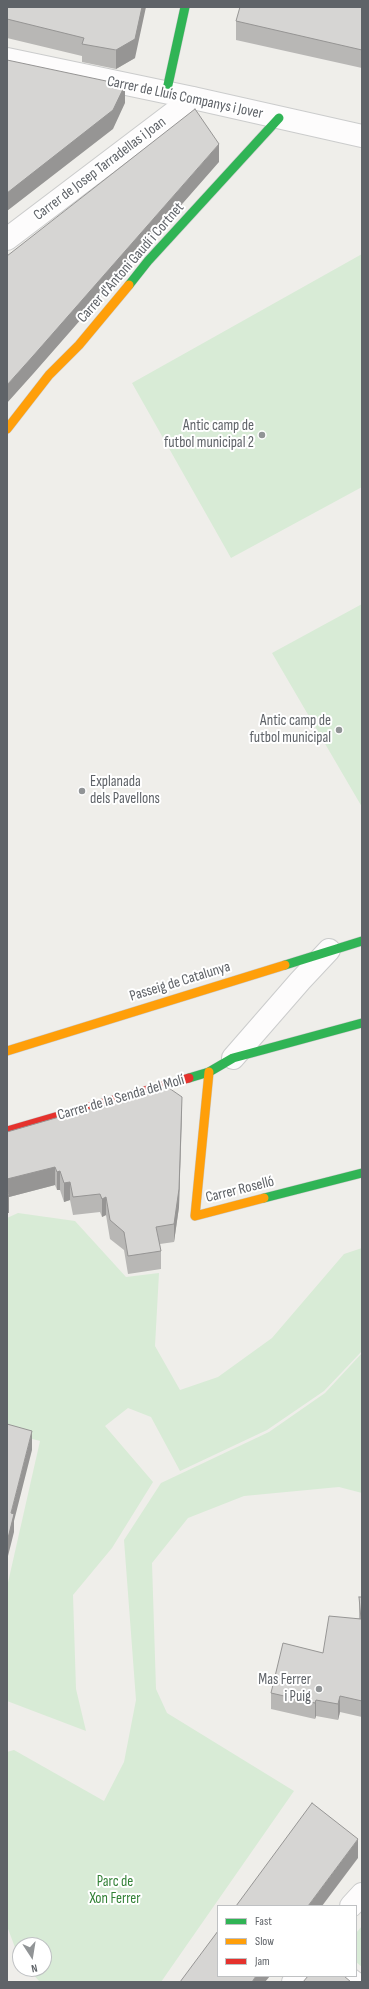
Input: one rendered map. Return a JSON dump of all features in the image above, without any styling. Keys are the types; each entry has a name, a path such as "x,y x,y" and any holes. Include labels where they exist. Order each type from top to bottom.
{"street":[{"path":"166,94 184,7"},
{"name":"Carrer de Lluís Companys i Jover","path":"7,59 166,94 193,98 362,136"},
{"name":"Carrer de Josep Tarradellas i Joan","path":"7,239 193,98"},
{"name":"Carrer d'Antoni Gaudí i Cortnet","path":"7,429 49,375 79,346 148,261 279,118"},
{"name":"Passeig de Catalunya","path":"7,1051 362,941"},
{"name":"Carrer de la Senda del Molí","path":"234,1058 300,981 329,950"},
{"name":"Carrer de la Senda del Molí","path":"7,1131 209,1072 234,1058 362,1023"},
{"name":"Carrer Roselló","path":"209,1072 195,1216 362,1173"},
{"path":"352,1905 362,1894"}],"green space":[{"name":"Antic camp de futbol municipal 2","path":"362,254 362,487 231,558 132,383"},
{"name":"Antic camp de futbol municipal","path":"362,604 362,807 272,653"},
{"path":"18,1213 75,1221 126,1277 159,1273 155,1346 180,1390 218,1377 272,1338 344,1254 362,1248 362,1351 324,1391 267,1430 180,1471 151,1417 128,1408 105,1426 153,1482 112,1548 73,1595 76,1689 86,1731 7,1701 7,1587 40,1441 7,1432 7,1218"},
{"name":"Parc de Xon Ferrer","path":"362,1353 362,1493 339,1487 244,1496 188,1518 152,1563 156,1689 167,1713 294,1791 161,1982 40,1982 35,1977 52,1977 52,1937 12,1937 12,1939 7,1926 7,1752 14,1750 104,1801 124,1762 136,1700 124,1540 161,1483 269,1432 325,1393"},
{"path":"362,1926 362,1967 357,1963 357,1932"}],"building":[{"path":"7,7 142,7 135,39 116,50 82,44 84,38 7,19"},
{"path":"240,7 362,7 362,50 236,21"},
{"path":"7,60 125,85 113,110 7,193"},
{"path":"195,109 219,144 7,385 7,256"},
{"path":"166,1086 182,1097 179,1189 174,1224 156,1227 161,1251 128,1256 124,1232 110,1220 106,1197 102,1199 100,1194 73,1197 70,1182 64,1183 60,1171 57,1172 55,1167 7,1179 7,1132 95,1108"},
{"path":"7,1424 32,1431 11,1513 14,1514 7,1542"},
{"name":"Mas Ferrer i Puig","path":"359,1597 362,1597 362,1701 340,1696 338,1704 316,1700 315,1703 271,1693 283,1643 323,1653 329,1616 361,1619"},
{"path":"312,1803 358,1839 309,1905 237,1905"},
{"path":"217,1932 217,1977 255,1977 252,1982 180,1982"},
{"path":"307,1977 345,1977 351,1982 303,1982"}],"traffic: fast":[{"path":"166,94 185,7"},
{"path":"129,285 148,261 279,118"},
{"path":"285,965 362,941"},
{"path":"189,1078 209,1072 233,1058 362,1023"},
{"path":"264,1198 362,1173"}],"traffic: slow":[{"path":"7,429 49,375 79,345 129,285"},
{"path":"7,1051 285,965"},
{"path":"209,1072 195,1216 264,1198"}],"traffic: jam":[{"path":"7,1131 189,1078"}],"place":[{"name":"Antic camp de futbol municipal 2","path":"262,435"},
{"name":"Antic camp de futbol municipal","path":"339,730"},
{"name":"Explanada dels Pavellons","path":"82,791"},
{"name":"Mas Ferrer i Puig","path":"319,1689"}]}
